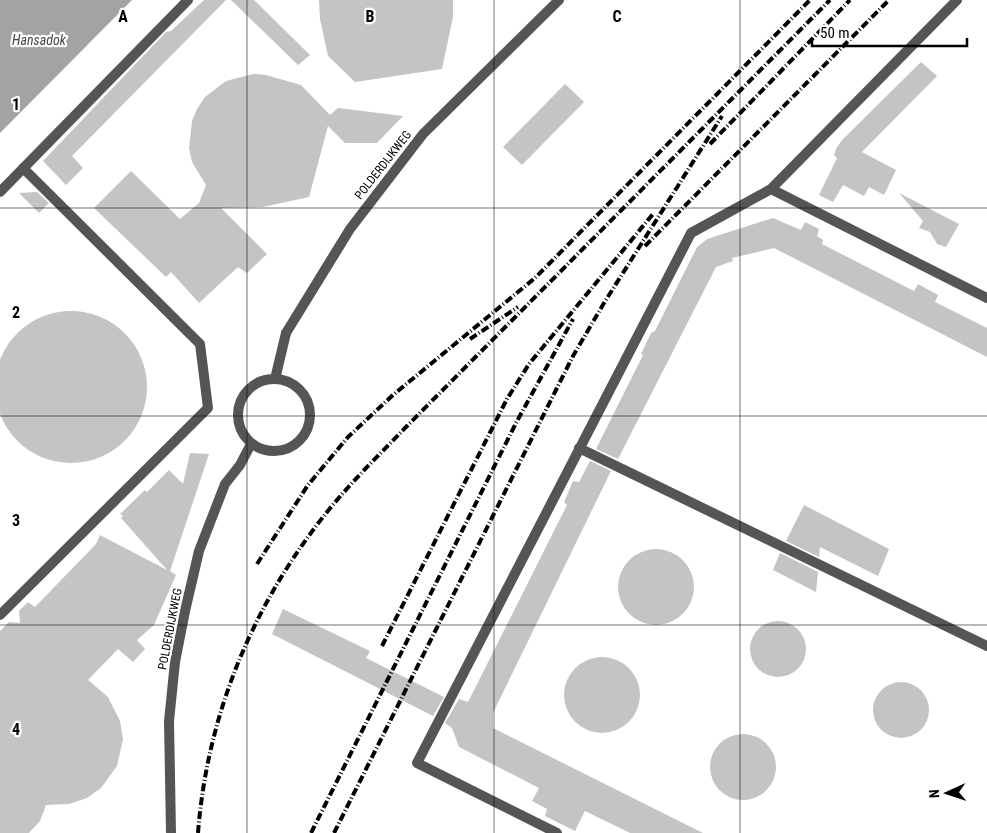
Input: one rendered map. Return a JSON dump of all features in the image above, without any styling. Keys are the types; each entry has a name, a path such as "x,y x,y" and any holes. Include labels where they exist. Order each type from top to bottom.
{"street":[{"path":"0,192 188,0"},
{"name":"POLDERDIJKWEG","path":"275,379 286,333 350,229 423,134 559,0"},
{"path":"557,833 418,763 691,234 771,190 957,0"},
{"path":"0,616 208,408 200,344 23,168"},
{"path":"771,190 987,298"},
{"path":"275,379 294,384 307,399 310,408 308,428 304,437 289,449 269,452 251,444 239,425 238,410 240,403 254,385 275,379"},
{"name":"POLDERDIJKWEG","path":"172,833 169,721 175,662 185,612 199,551 225,484 240,464 251,444"},
{"path":"579,448 987,646"}],"water":[{"name":"Hansadok","path":"0,0 132,0 0,133"}],"building":[{"path":"204,0 226,0 72,156 83,168 66,185 43,161 166,32 171,31"},
{"path":"231,0 254,0 310,55 298,65"},
{"path":"319,0 453,0 453,17 442,69 355,82 328,56 320,19"},
{"path":"921,62 937,76 862,152 896,170 884,195 869,187 864,196 843,185 833,202 819,195 837,158 834,155 842,140"},
{"path":"253,74 266,75 301,85 330,115 338,108 403,116 377,143 345,143 328,126 309,197 263,207 221,208 267,254 247,273 238,267 199,303 171,272 166,277 94,208 131,171 180,219 199,203 206,185 192,162 189,148 192,121 197,109 205,97 226,81"},
{"path":"565,84 584,102 522,165 503,147"},
{"path":"37,192 49,203 39,213 19,193"},
{"path":"899,193 959,224 946,247 937,244 930,232 919,228 923,221"},
{"path":"773,218 801,230 805,222 819,229 817,236 823,240 822,244 914,291 918,284 938,295 935,302 987,328 987,357 774,248 732,258 733,261 716,267 618,459 596,449 643,355 641,354 651,333 655,331 697,247 707,239"},
{"path":"71,311 86,312 100,316 125,333 142,358 146,372 146,402 142,416 125,441 100,458 86,462 71,463 56,462 42,458 17,441 0,416 -4,402 -5,387 -4,372 0,358 17,333 42,316 56,312"},
{"path":"190,453 209,454 170,571 176,575 154,625 137,640 145,649 133,662 118,649 88,680 108,697 120,721 123,739 117,766 101,788 87,798 69,804 46,805 40,821 29,833 0,833 0,631 9,622 20,623 19,611 28,602 35,607 96,544 100,535 167,570 121,518 123,516 120,514 145,490 147,492 169,470 183,484"},
{"path":"590,461 611,471 493,713 493,728 703,833 630,833 585,811 575,831 545,816 547,809 532,801 539,788 459,747 452,728 445,723 459,699 468,702 567,505 564,502 573,481 579,482"},
{"path":"804,505 889,549 878,576 820,547 819,557 786,541"},
{"path":"656,549 670,552 683,560 691,573 694,587 691,601 683,614 670,622 656,625 642,622 629,614 621,601 618,587 621,573 629,560 642,552"},
{"path":"780,553 818,572 816,592 773,570"},
{"path":"283,609 370,651 366,658 444,697 433,716 272,634"},
{"path":"772,621 784,621 798,629 806,643 804,660 798,669 784,677 772,677 762,672 755,665 750,655 750,643 755,633 762,626"},
{"path":"602,657 617,660 629,668 637,680 640,695 637,710 629,722 617,730 602,733 587,730 575,722 567,710 564,695 567,680 575,668 587,660"},
{"path":"895,682 907,682 921,690 929,704 927,721 921,730 907,738 895,738 885,733 878,726 873,716 873,704 878,694 885,687"},
{"path":"743,734 756,736 771,749 774,754 776,767 774,780 761,795 756,798 743,800 730,798 715,785 712,780 710,767 712,754 725,739 730,736"}],"railway":[{"path":"257,564 308,485 348,437 393,395 535,278 810,0"},
{"path":"198,833 203,789 212,746 223,704 238,663 256,623 277,584 327,512 407,426 830,0"},
{"path":"710,144 850,0"},
{"path":"645,246 889,0"},
{"path":"334,833 573,356 604,303 722,116"},
{"path":"382,646 507,399 529,364 653,214"},
{"path":"470,339 518,307"},
{"path":"311,833 516,423 573,319"}]}
